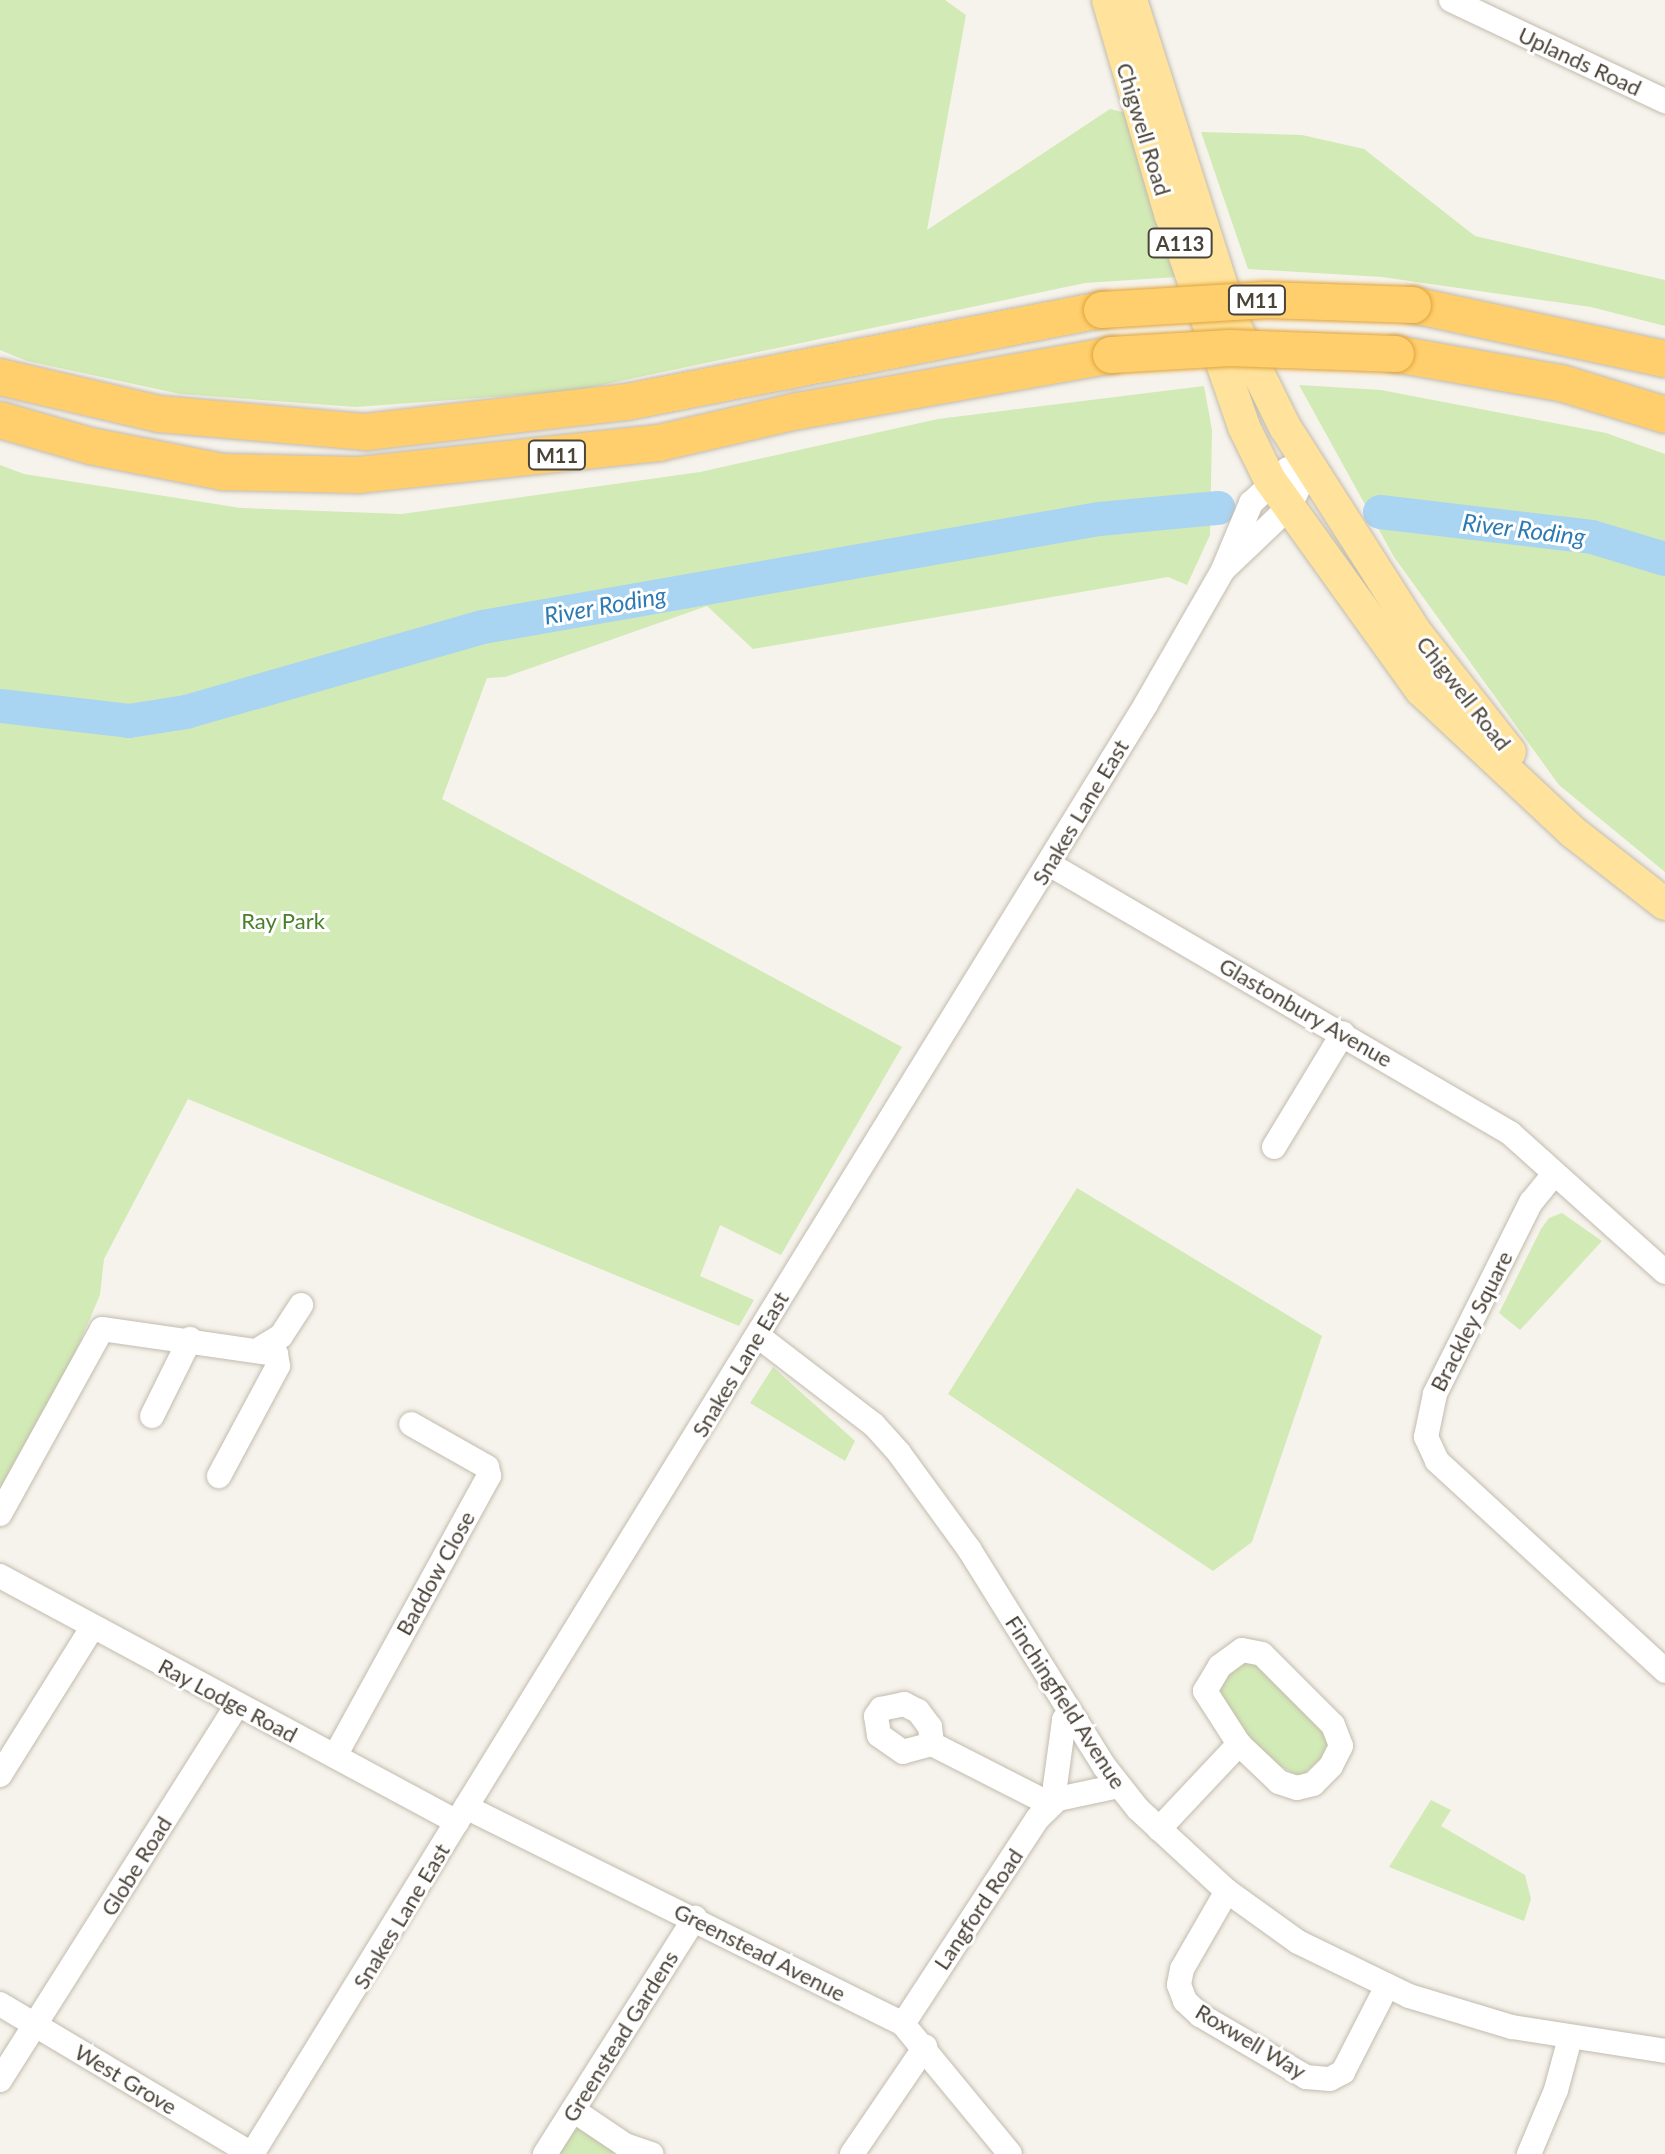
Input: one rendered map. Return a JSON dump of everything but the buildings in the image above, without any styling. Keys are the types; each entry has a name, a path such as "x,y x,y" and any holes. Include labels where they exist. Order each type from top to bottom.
{"highway":[{"name":"M11","path":"0,377 159,414 366,432 627,402 1102,310 1267,300 1413,305 1665,359"},
{"name":"M11","path":"0,420 90,446 223,472 359,475 659,443 798,411 1111,355 1230,348 1396,354 1561,383 1665,415"}],"main road":[{"name":"Chigwell Road","path":"1108,0 1170,213 1244,427 1270,480 1421,690 1574,833 1665,904"},
{"name":"Chigwell Road","path":"1131,0 1233,322 1308,469 1417,634 1574,833"}],"street":[{"name":"Uplands Road","path":"1451,0 1665,101"},
{"path":"1270,480 1288,469 1308,469 1289,507"},
{"name":"Snakes Lane East","path":"252,2154 1049,864 1223,570 1251,503 1270,480"},
{"name":"Snakes Lane East","path":"1223,570 1289,507"},
{"name":"Glastonbury Avenue","path":"1049,864 1510,1133 1554,1174"},
{"path":"1274,1147 1343,1033"},
{"path":"1554,1174 1665,1272"},
{"name":"Brackley Square","path":"1554,1174 1531,1202 1435,1394 1426,1437 1437,1461 1665,1671"},
{"path":"264,1349 281,1336 301,1305"},
{"path":"0,1514 102,1329 264,1349 276,1354 278,1366 219,1476"},
{"name":"Finchingfield Avenue","path":"758,1336 874,1425 931,1492 1070,1716 1119,1786 1159,1829 1227,1891 1298,1942 1387,1986 1512,2027 1665,2051"},
{"path":"152,1416 190,1339"},
{"name":"Baddow Close","path":"335,1756 490,1471 411,1424"},
{"name":"Ray Lodge Road","path":"0,1576 236,1706 335,1756 462,1814"},
{"path":"0,1775 92,1628"},
{"path":"1253,1650 1333,1725 1341,1746 1331,1766 1313,1784 1297,1788 1279,1782 1239,1744 1205,1691 1210,1678 1231,1656 1253,1650"},
{"name":"Globe Road","path":"0,2080 37,2026 236,1706"},
{"path":"1054,1802 1064,1720 1070,1716"},
{"path":"932,1744 1054,1802 1119,1786"},
{"path":"1159,1829 1239,1744"},
{"name":"Langford Road","path":"903,2024 1054,1802"},
{"name":"Greenstead Avenue","path":"462,1814 695,1918 903,2024 1010,2154"},
{"name":"Roxwell Way","path":"1227,1891 1182,1969 1179,1985 1185,2001 1200,2015 1306,2077 1330,2079 1343,2072 1387,1986"},
{"name":"Greenstead Gardens","path":"545,2154 695,1918"},
{"name":"West Grove","path":"0,2004 252,2154"},
{"path":"1529,2154 1556,2090 1570,2038"},
{"path":"852,2154 925,2047"},
{"path":"573,2110 623,2150 651,2154"}],"green space":[{"path":"0,0 945,0 966,15 927,230 1110,109 1127,113 1177,277 1085,283 573,391 356,407 180,394 27,361 0,350"},
{"path":"1201,132 1302,135 1364,149 1475,236 1665,280 1665,326 1591,307 1382,277 1248,269"},
{"path":"1299,385 1381,390 1606,433 1665,454 1665,872 1559,785 1394,557"},
{"name":"Ray Park","path":"1204,386 1212,430 1210,535 1187,585 1168,577 753,649 707,606 505,677 487,678 442,799 902,1047 781,1255 720,1225 700,1276 754,1300 739,1326 188,1099 104,1259 100,1295 0,1528 0,465 24,474 241,508 402,514 700,472 938,419"},
{"path":"1077,1188 1322,1336 1252,1542 1213,1571 948,1394"},
{"path":"1562,1213 1602,1241 1520,1330 1499,1313 1541,1229 1549,1218"},
{"path":"773,1367 855,1441 845,1461 750,1403"},
{"path":"1240,1662 1256,1663 1324,1731 1330,1751 1300,1777 1268,1759 1216,1700 1219,1682"},
{"path":"1431,1800 1451,1810 1441,1826 1525,1875 1531,1899 1524,1921 1389,1867"},
{"path":"572,2123 618,2147 613,2154 552,2154"}],"waterway":[{"name":"River Roding","path":"0,706 129,721 186,712 483,627 1099,519 1218,508"},
{"name":"River Roding","path":"1380,512 1592,537 1665,559"}]}
